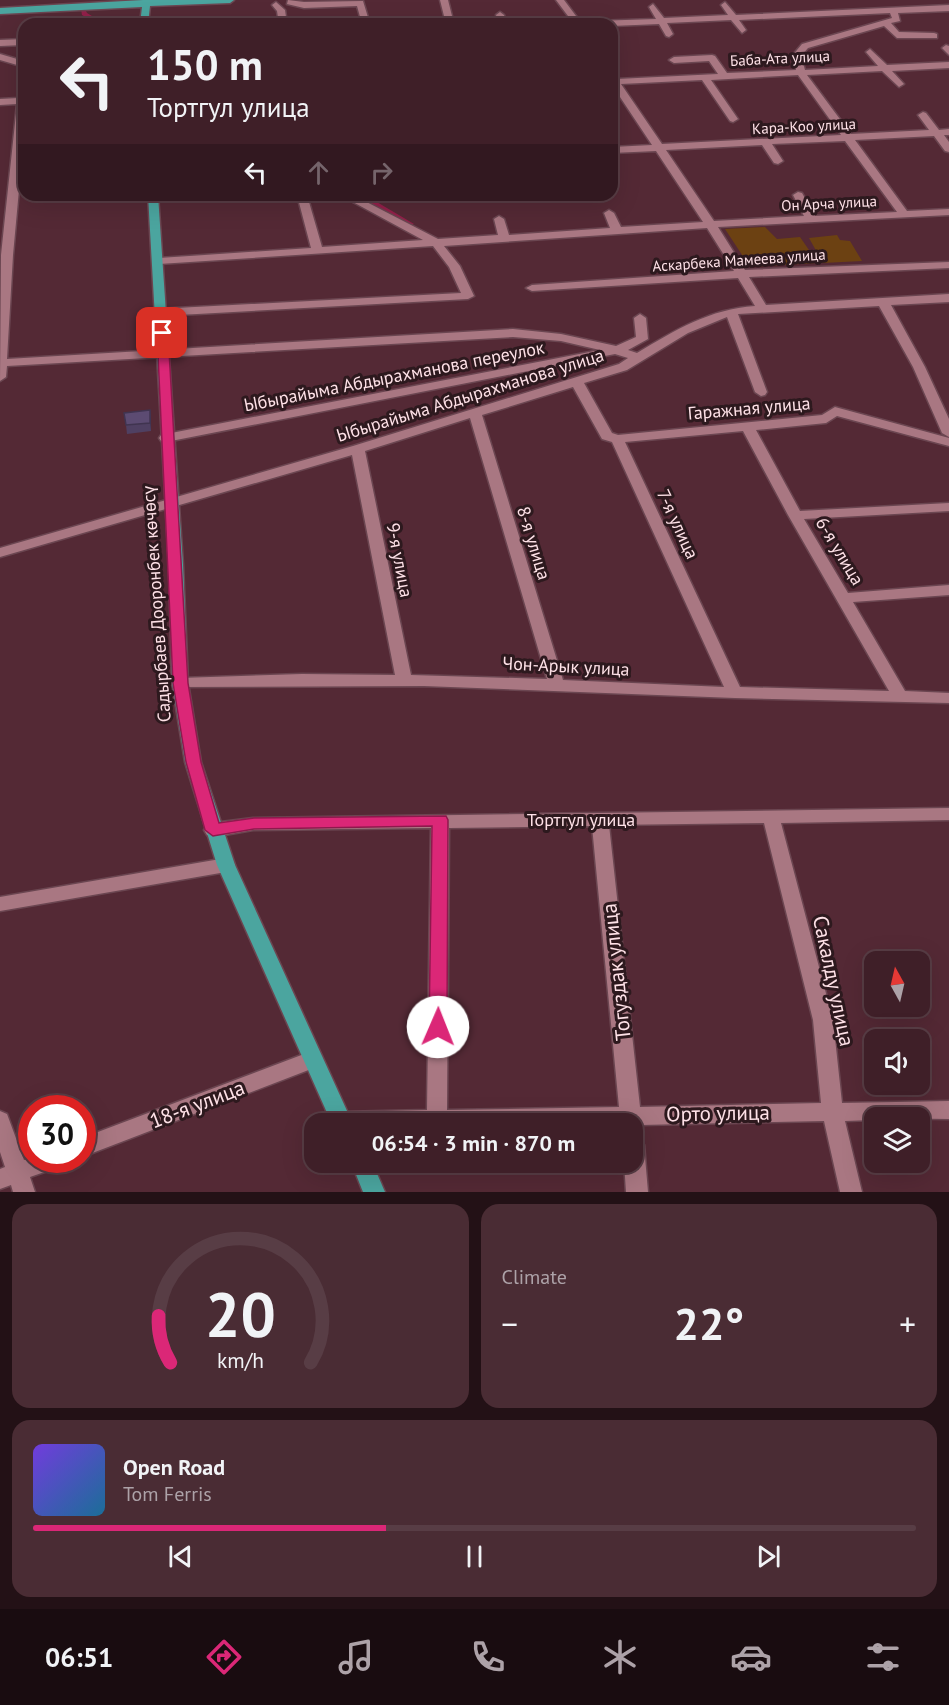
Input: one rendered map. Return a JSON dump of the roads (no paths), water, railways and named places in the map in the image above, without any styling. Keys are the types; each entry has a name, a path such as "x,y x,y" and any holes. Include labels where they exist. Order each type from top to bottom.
{"main road":[{"path":"0,6 230,0"},
{"path":"0,11 147,1"},
{"path":"145,18 147,1"},
{"name":"Садырбаев Дооронбек көчөсү","path":"154,201 159,261 166,438 180,683 193,762 226,865 312,1060 338,1113"},
{"path":"366,1173 374,1192"}],"street":[{"path":"444,0 448,18"},
{"path":"560,0 574,18"},
{"path":"869,0 879,11"},
{"path":"290,2 303,5 360,3 364,18"},
{"path":"276,5 281,10 282,18"},
{"path":"725,5 742,30"},
{"path":"653,8 669,34"},
{"path":"618,23 733,18 803,11 949,8"},
{"path":"893,10 898,17 886,24 800,49 796,56 801,72 905,214"},
{"path":"886,24 897,35 934,36"},
{"path":"0,43 18,42"},
{"path":"870,52 899,84"},
{"path":"0,57 18,62"},
{"path":"674,60 712,58 724,76"},
{"name":"Баба-Ата улица","path":"618,81 949,65"},
{"path":"704,77 733,119"},
{"path":"618,88 711,225 762,308"},
{"path":"0,102 18,101"},
{"path":"923,115 949,149"},
{"name":"Кара-Коо улица","path":"618,150 949,132"},
{"path":"766,143 778,161"},
{"path":"0,173 18,172"},
{"path":"0,376 4,255 18,178"},
{"path":"798,195 811,219"},
{"path":"304,201 318,250"},
{"path":"161,312 468,296 454,266 435,242 356,201"},
{"name":"Он Арча улица","path":"159,261 435,242 949,212"},
{"path":"609,213 617,231"},
{"path":"499,219 504,238"},
{"name":"Аскарбека Мамеева улица","path":"532,288 949,265"},
{"name":"Ыбырайыма Абдырахманова улица","path":"0,553 171,505 623,367 684,330 731,311 949,298"},
{"path":"883,302 919,367 949,433"},
{"path":"731,311 761,392"},
{"name":"Ыбырайыма Абдырахманова переулок","path":"166,438 618,350 642,339 640,318"},
{"path":"1,363 513,333 553,335 618,350 639,358"},
{"name":"7-я улица","path":"576,381 607,436 617,439 735,693"},
{"name":"Гаражная улица","path":"617,439 826,420 835,411 949,441"},
{"name":"8-я улица","path":"475,412 557,685"},
{"name":"6-я улица","path":"747,426 795,515 900,696"},
{"name":"9-я улица","path":"358,449 404,678"},
{"path":"795,515 949,507"},
{"path":"845,598 949,590"},
{"name":"Чон-Арык улица","path":"180,683 278,678 404,678 735,693 949,698"},
{"name":"Тортгул улица","path":"213,830 254,824 949,814"},
{"name":"Сакалду улица","path":"771,817 823,1020 832,1110 851,1192"},
{"path":"437,1113 440,820"},
{"name":"Тогуздак улица","path":"600,820 630,1113"},
{"path":"0,904 226,865"},
{"name":"18-я улица","path":"96,1143 312,1060"},
{"name":"Орто улица","path":"643,1118 832,1110 949,1110"},
{"path":"0,1120 14,1181 28,1173"},
{"path":"635,1173 637,1192"}],"waterway":[{"path":"83,10 84,14 91,18"},
{"path":"370,201 410,224"}]}
